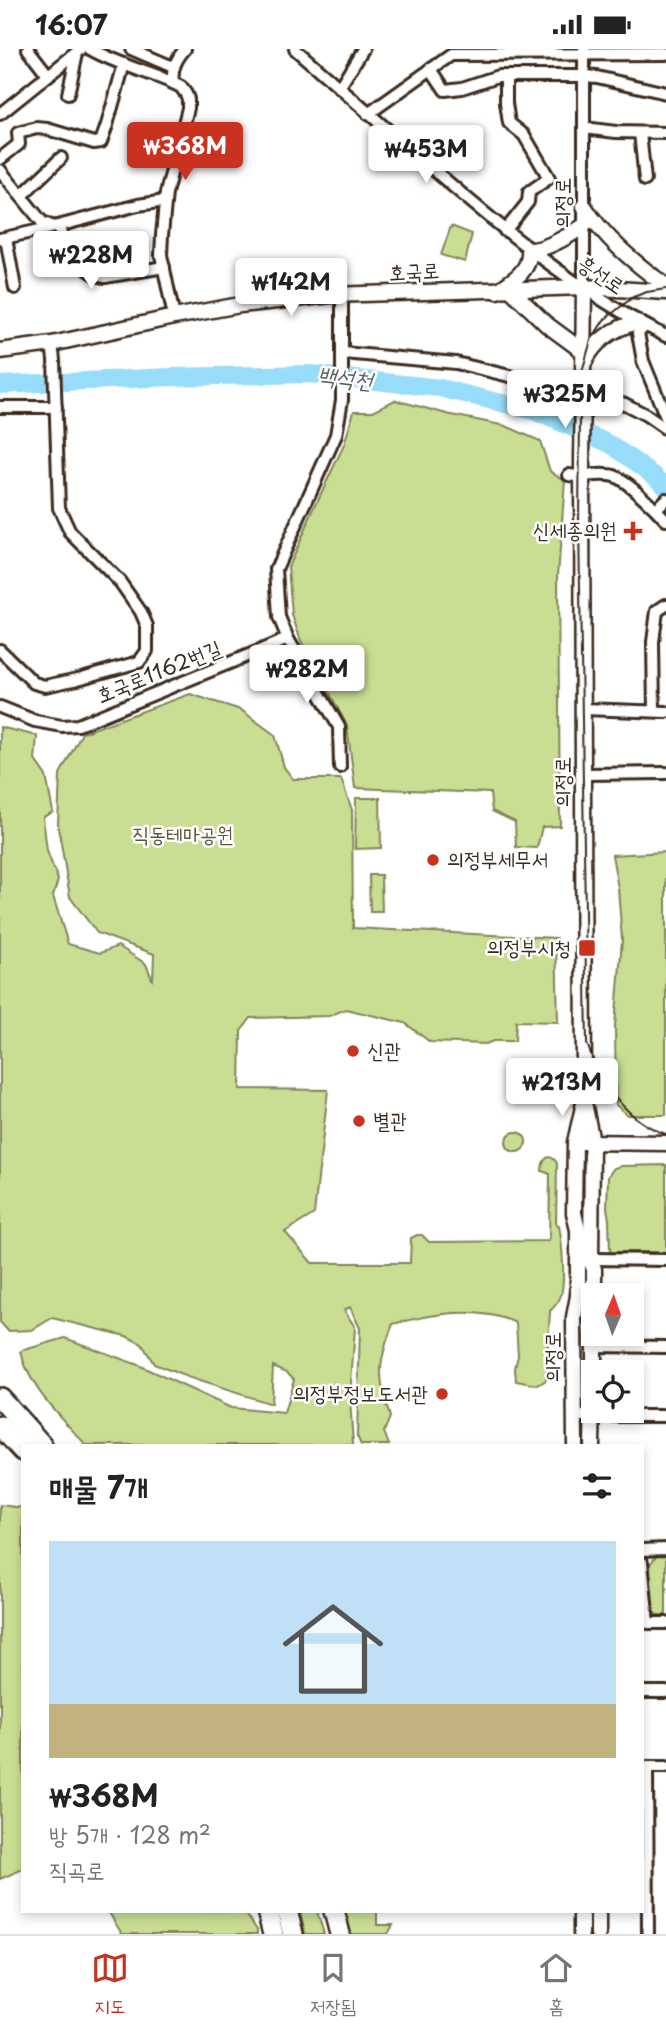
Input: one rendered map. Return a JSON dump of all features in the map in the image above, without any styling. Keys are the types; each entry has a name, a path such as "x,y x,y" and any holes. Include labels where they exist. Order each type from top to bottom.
{"highway":[{"path":"0,1398 41,1444"},
{"path":"0,1426 21,1449"},
{"path":"268,1913 273,1934"},
{"path":"288,1913 293,1934"},
{"path":"335,1913 340,1934"}],"street":[{"path":"28,49 48,75"},
{"path":"90,49 181,87 188,99 165,201 162,255 174,317"},
{"path":"131,49 173,67"},
{"path":"173,83 173,67 185,49"},
{"path":"339,88 363,49"},
{"path":"0,114 79,51"},
{"path":"68,93 79,51"},
{"name":"흥선로","path":"301,51 368,114 529,250 604,303 666,336"},
{"path":"368,114 431,69 449,52 584,51 666,54"},
{"name":"의정로","path":"584,51 583,395 578,471 584,774 584,1102 592,1142 594,1283"},
{"path":"0,159 19,144 18,134 37,128 94,143 101,142 124,64"},
{"path":"431,69 445,90 498,76 584,76 621,81 666,93"},
{"path":"505,231 528,202 528,192 550,179 524,135 509,123 506,76"},
{"path":"584,128 666,133"},
{"path":"640,133 645,180"},
{"path":"21,196 61,158"},
{"path":"0,170 42,222 56,227 66,244 96,276 105,277 164,267"},
{"path":"15,288 3,239 138,205 165,201"},
{"path":"584,206 597,227 648,274 666,286"},
{"path":"584,226 547,247 536,251 529,250 530,258 525,268 505,291 583,358 590,349 621,326 641,324 638,333 643,361 666,417"},
{"name":"호국로","path":"0,351 52,344 240,305 342,295 584,287 666,292"},
{"path":"340,767 339,727 288,639 279,617 276,569 336,435 342,400 342,295"},
{"path":"0,650 34,683 46,686 78,680 139,661 148,650 147,626 141,612 120,582 70,533 59,508 52,344"},
{"path":"343,353 456,363 625,404 666,429"},
{"path":"0,407 56,407"},
{"path":"578,471 615,477 666,520"},
{"path":"656,509 666,499"},
{"path":"654,711 653,642 657,611 666,605"},
{"name":"호국로1162번길","path":"0,707 35,721 62,726 78,725 288,639"},
{"path":"583,709 666,712"},
{"path":"584,774 666,773"},
{"name":"의정로","path":"575,1444 574,1317 578,1296 578,1230 574,1213 575,1142 584,1102"},
{"path":"575,1142 666,1143"},
{"path":"592,1259 666,1260"},
{"path":"644,1345 666,1347"},
{"path":"575,1416 581,1416"},
{"path":"644,1416 666,1416"},
{"path":"592,1444 593,1423"},
{"path":"644,1550 666,1549"},
{"path":"644,1582 648,1623 666,1623"},
{"path":"644,1692 666,1692"},
{"path":"648,1934 645,1907 646,1767 666,1767"},
{"path":"581,1913 581,1934"},
{"path":"598,1913 598,1934"}],"green space":[{"path":"451,226 472,234 465,262 441,255"},
{"path":"395,400 506,426 540,441 550,471 565,480 558,576 560,826 542,827 537,848 516,847 515,822 492,811 490,793 355,788 347,725 301,641 292,615 288,567 344,445 354,411 373,411"},
{"name":"직동테마공원","path":"190,694 241,710 275,735 284,767 293,779 341,779 352,810 353,928 556,938 558,1022 516,1021 515,1041 493,1041 486,1044 430,1042 405,1023 346,1009 329,1016 251,1018 241,1031 240,1089 328,1090 314,1214 285,1232 312,1263 410,1263 411,1238 417,1235 422,1235 429,1242 549,1241 550,1174 542,1171 542,1167 546,1158 554,1159 557,1163 556,1225 559,1226 561,1242 563,1282 560,1298 550,1311 546,1380 538,1385 516,1381 516,1323 501,1317 454,1313 393,1324 384,1349 381,1370 390,1417 384,1432 389,1444 361,1444 357,1436 360,1328 350,1307 344,1310 355,1327 350,1398 353,1444 85,1444 38,1390 21,1351 65,1338 138,1365 231,1408 284,1413 294,1379 287,1372 273,1366 271,1404 154,1364 142,1344 126,1336 52,1318 32,1330 8,1331 0,1322 0,727 37,736 35,760 46,776 53,812 43,817 47,851 58,880 53,896 68,944 100,953 118,946 146,964 153,981 154,954 97,933 70,897 58,825 60,774 82,733"},
{"path":"356,798 380,798 381,848 355,849"},
{"path":"666,852 666,1115 627,1115 616,1105 615,1026 622,940 618,888 612,855"},
{"path":"369,875 381,875 382,912 370,912"},
{"path":"512,1132 520,1132 526,1142 520,1152 512,1152 506,1146 506,1138"},
{"path":"666,1165 666,1252 610,1252 608,1176 614,1168 621,1166"},
{"path":"0,1505 21,1508 21,1870 0,1879"},
{"path":"658,1554 666,1554 666,1615 651,1611 650,1564"},
{"path":"109,1913 245,1913 257,1930 257,1934 122,1934"},
{"path":"300,1913 318,1913 324,1934 305,1934"},
{"path":"342,1913 377,1913 377,1925 393,1925 388,1934 347,1934"}],"waterway":[{"name":"백석천","path":"0,385 310,374 440,388 534,411 610,444 666,487"}],"tram line":[{"path":"666,289 633,297 604,320 591,340 582,372 579,524 587,1044 599,1072 616,1098 639,1120 666,1134"}],"place":[{"name":"신세종의원","path":"633,531"},
{"name":"의정부세무서","path":"433,860"},
{"name":"의정부시청","path":"587,948"},
{"name":"신관","path":"353,1051"},
{"name":"별관","path":"359,1121"},
{"name":"의정부정보도서관","path":"442,1394"}]}
